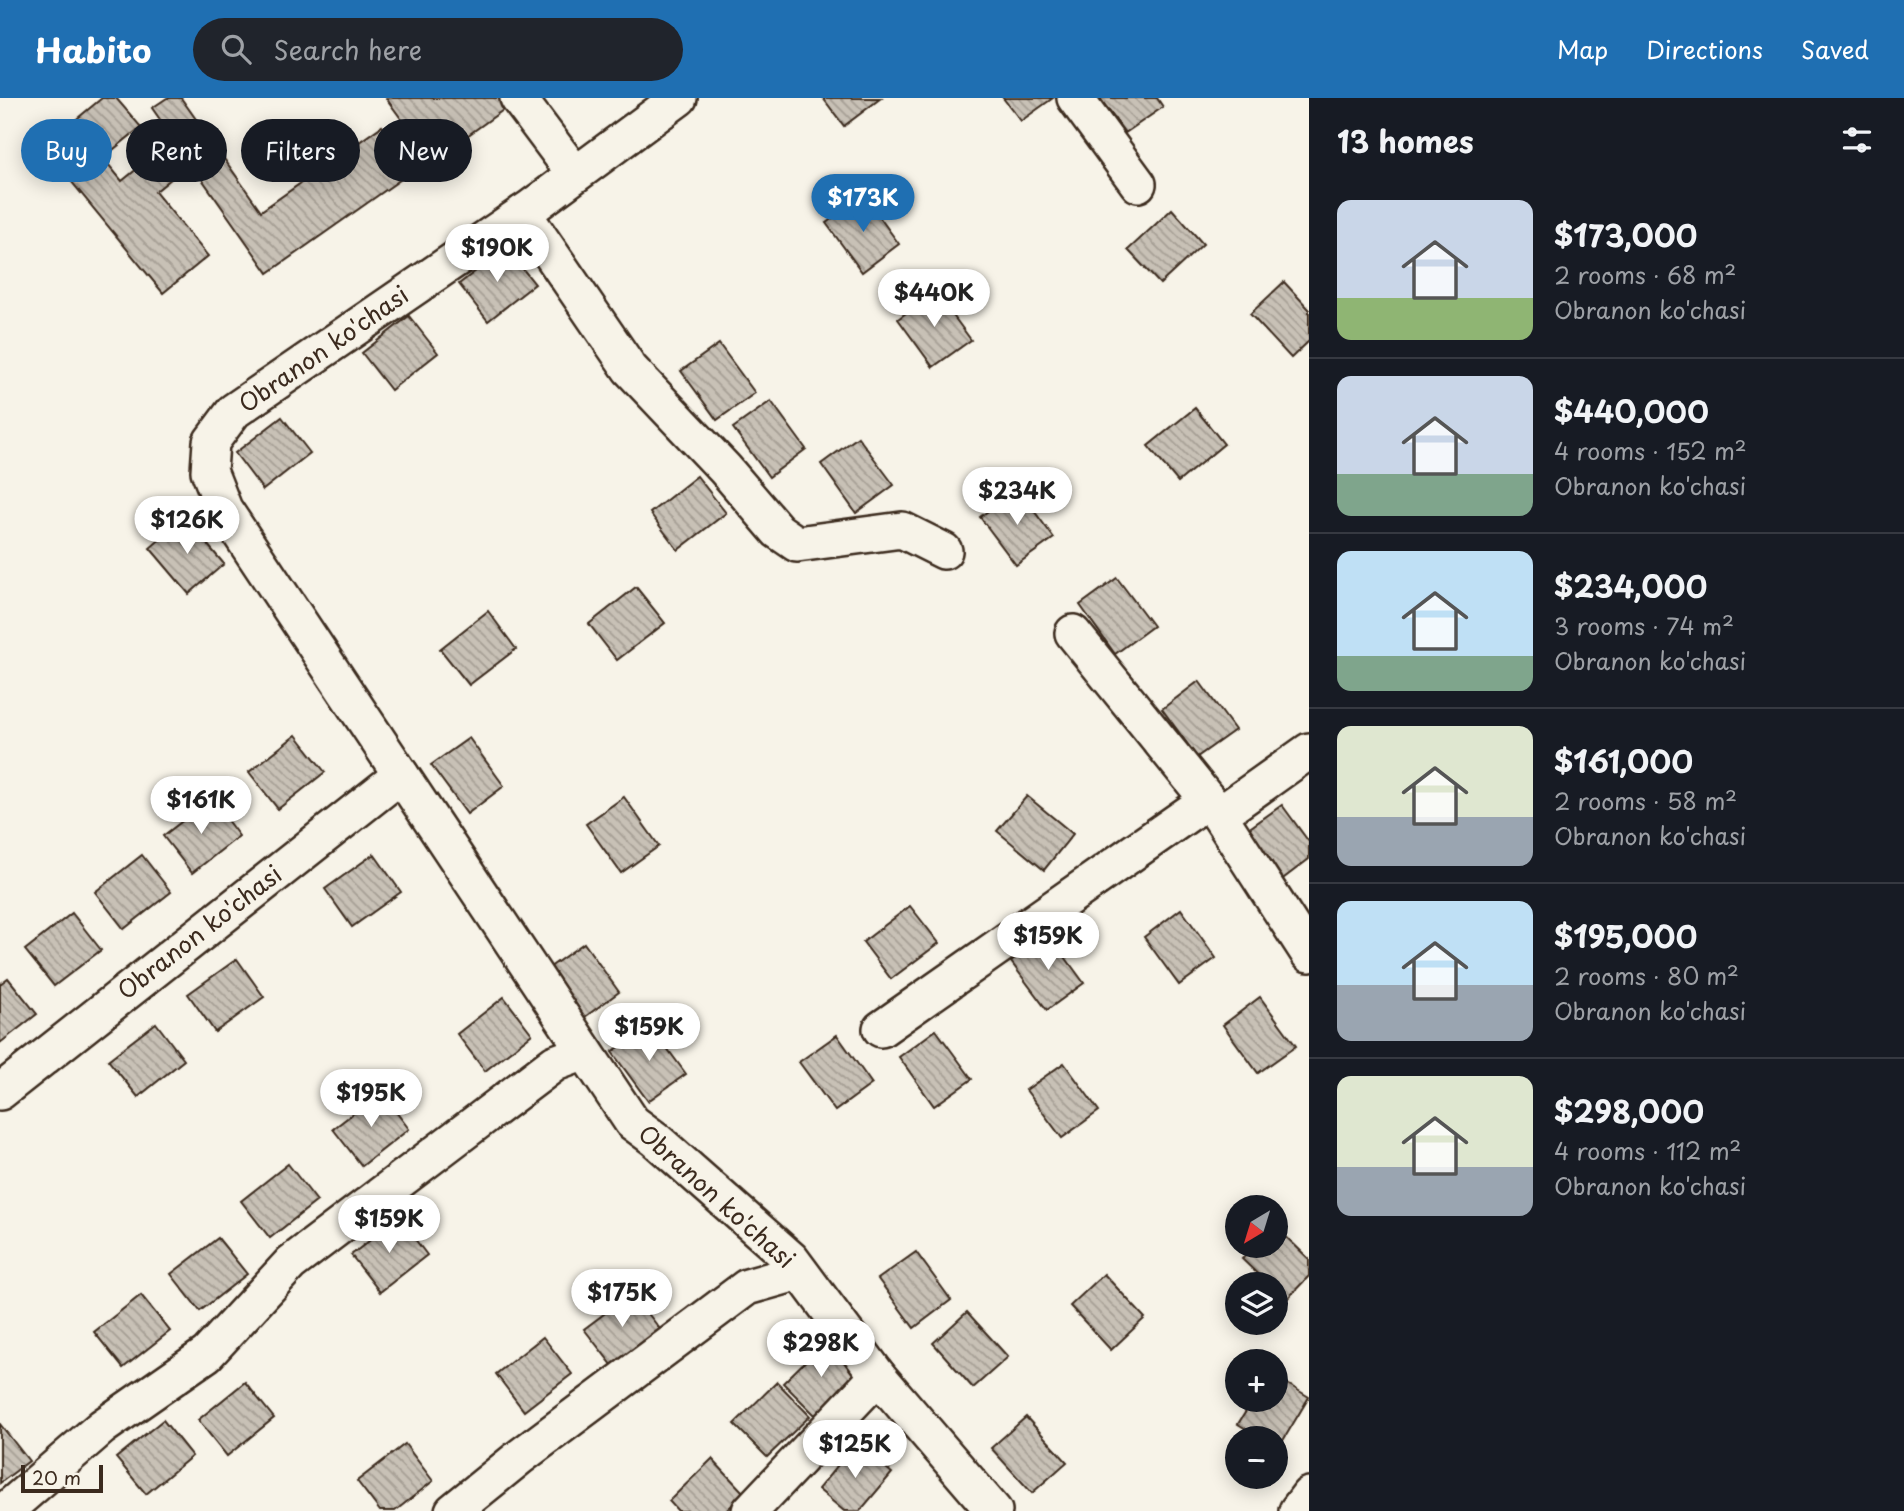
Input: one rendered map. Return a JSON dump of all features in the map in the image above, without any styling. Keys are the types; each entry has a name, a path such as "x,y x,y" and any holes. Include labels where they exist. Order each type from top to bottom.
{"street":[{"path":"518,98 575,174"},
{"name":"Obranon ko'chasi","path":"679,98 523,213 234,411 211,442 209,471 225,509 632,1122 655,1139 791,1259 878,1376 994,1511"},
{"path":"1075,98 1138,184"},
{"path":"523,213 631,369 726,469 778,531 797,544 902,530 944,551"},
{"path":"1073,633 1214,808 1309,954"},
{"path":"881,1029 1214,808 1309,751"},
{"name":"Obranon ko'chasi","path":"0,1091 401,775"},
{"path":"5,1511 102,1427 207,1354 291,1263 555,1063 585,1052"},
{"name":"Obranon ko'chasi","path":"453,1511 521,1456 747,1287 800,1272"},
{"path":"750,1511 878,1376"},
{"path":"1297,1511 1309,1495"}],"building":[{"path":"102,98 116,98 134,119 126,119 126,139 112,151 112,119 77,119"},
{"path":"167,98 181,98 196,119 160,119 152,108"},
{"path":"386,98 505,98 510,105 472,132 472,119 401,119"},
{"path":"823,98 881,98 844,126"},
{"path":"1003,98 1053,98 1021,121"},
{"path":"1100,98 1157,98 1163,107 1125,133"},
{"path":"374,132 374,182 397,182 268,273 204,182 227,182 227,163 261,211 302,182 360,182 360,141"},
{"path":"112,169 122,181 126,178 126,182 167,182 155,192 208,256 163,293 72,182 112,182"},
{"path":"864,196 899,244 862,272 826,223"},
{"path":"1172,209 1203,244 1160,284 1128,250"},
{"path":"506,248 535,284 488,321 459,284"},
{"path":"1284,282 1309,309 1309,341 1291,358 1250,314"},
{"path":"935,291 971,340 933,367 898,319"},
{"path":"409,316 438,353 391,390 362,353"},
{"path":"719,344 755,393 717,420 681,371"},
{"path":"771,401 806,449 769,477 733,428"},
{"path":"1195,408 1224,444 1178,482 1148,446"},
{"path":"282,417 310,453 263,490 235,453"},
{"path":"858,437 894,485 856,513 821,464"},
{"path":"697,476 726,513 678,550 650,513"},
{"path":"1018,489 1054,538 1016,565 980,517"},
{"path":"185,518 224,564 189,594 150,548"},
{"path":"1117,578 1153,626 1115,654 1080,605"},
{"path":"636,587 665,623 617,660 589,624"},
{"path":"488,611 516,649 469,685 440,649"},
{"path":"1199,681 1235,730 1197,757 1162,709"},
{"path":"296,735 325,772 278,809 249,772"},
{"path":"469,738 504,786 467,814 431,765"},
{"path":"1027,796 1073,834 1044,870 997,831"},
{"path":"624,797 659,846 621,873 586,824"},
{"path":"211,799 239,836 192,873 163,836"},
{"path":"1282,805 1309,842 1309,859 1280,881 1244,832"},
{"path":"374,854 401,892 352,927 325,889"},
{"path":"142,855 171,892 124,929 95,892"},
{"path":"910,906 939,943 891,979 863,942"},
{"path":"1181,909 1216,958 1179,985 1144,937"},
{"path":"72,913 101,950 54,986 25,950"},
{"path":"1049,935 1084,983 1047,1010 1011,962"},
{"path":"584,943 619,992 582,1019 546,970"},
{"path":"237,959 264,997 215,1032 188,994"},
{"path":"8,978 37,1014 0,1043 0,984"},
{"path":"504,997 532,1034 485,1071 457,1034"},
{"path":"1260,997 1296,1046 1258,1073 1223,1025"},
{"path":"156,1023 184,1060 138,1097 108,1060"},
{"path":"650,1025 686,1074 648,1101 612,1052"},
{"path":"936,1030 972,1079 934,1106 899,1057"},
{"path":"837,1035 872,1084 835,1111 799,1062"},
{"path":"1064,1063 1099,1111 1062,1138 1026,1090"},
{"path":"381,1092 409,1129 362,1166 333,1129"},
{"path":"288,1164 317,1201 270,1238 241,1201"},
{"path":"399,1218 427,1255 380,1292 351,1255"},
{"path":"218,1238 247,1274 200,1311 171,1274"},
{"path":"1288,1239 1309,1259 1309,1276 1288,1298 1288,1272 1256,1272 1242,1259 1288,1258"},
{"path":"916,1252 951,1300 914,1328 878,1279"},
{"path":"1104,1274 1145,1318 1111,1350 1070,1306"},
{"path":"632,1293 660,1329 613,1366 584,1329"},
{"path":"141,1295 170,1331 123,1368 94,1332"},
{"path":"967,1312 1008,1357 973,1388 933,1343"},
{"path":"543,1337 572,1374 524,1411 496,1374"},
{"path":"826,1341 858,1374 816,1416 783,1383"},
{"path":"245,1382 274,1418 227,1456 198,1420"},
{"path":"777,1382 810,1416 767,1457 734,1424"},
{"path":"1288,1384 1309,1397 1288,1432 1288,1426 1238,1424 1246,1412 1288,1412"},
{"path":"1026,1417 1067,1462 1032,1493 991,1448"},
{"path":"163,1420 192,1456 146,1494 116,1458"},
{"path":"0,1424 29,1461 0,1483"},
{"path":"856,1443 892,1473 860,1511 844,1511 818,1489"},
{"path":"405,1444 433,1481 395,1511 380,1511 357,1481"},
{"path":"712,1459 744,1493 726,1511 678,1511 669,1501"}]}
